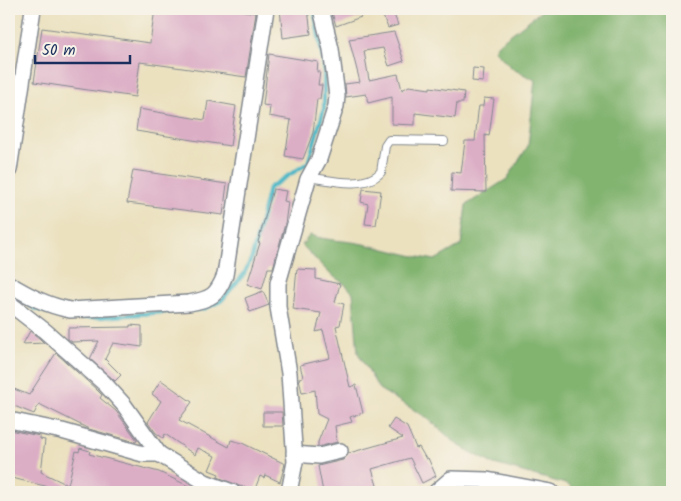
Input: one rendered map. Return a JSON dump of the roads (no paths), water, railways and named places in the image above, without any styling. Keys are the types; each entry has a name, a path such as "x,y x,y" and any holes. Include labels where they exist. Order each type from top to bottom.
{"street":[{"path":"9,170 33,9"},
{"path":"9,284 34,299 51,306 70,310 100,310 190,303 206,300 219,291 225,275 266,9"},
{"path":"289,492 294,454 289,373 278,307 278,283 308,177 320,159 337,96 331,48 321,9"},
{"path":"9,303 58,342 104,383 124,405 159,454 205,482 232,492"},
{"path":"9,420 62,431 143,454 159,454"},
{"path":"294,454 319,456 340,451"},
{"path":"436,492 451,479 487,480 551,492"}],"lane":[{"path":"308,177 351,182 368,181 382,172 385,146 389,140 444,141"}],"waterway":[{"path":"9,293 36,309 67,317 90,318 204,309 221,301 244,274 252,257 269,188 308,163 324,109 324,67 314,9"}]}
